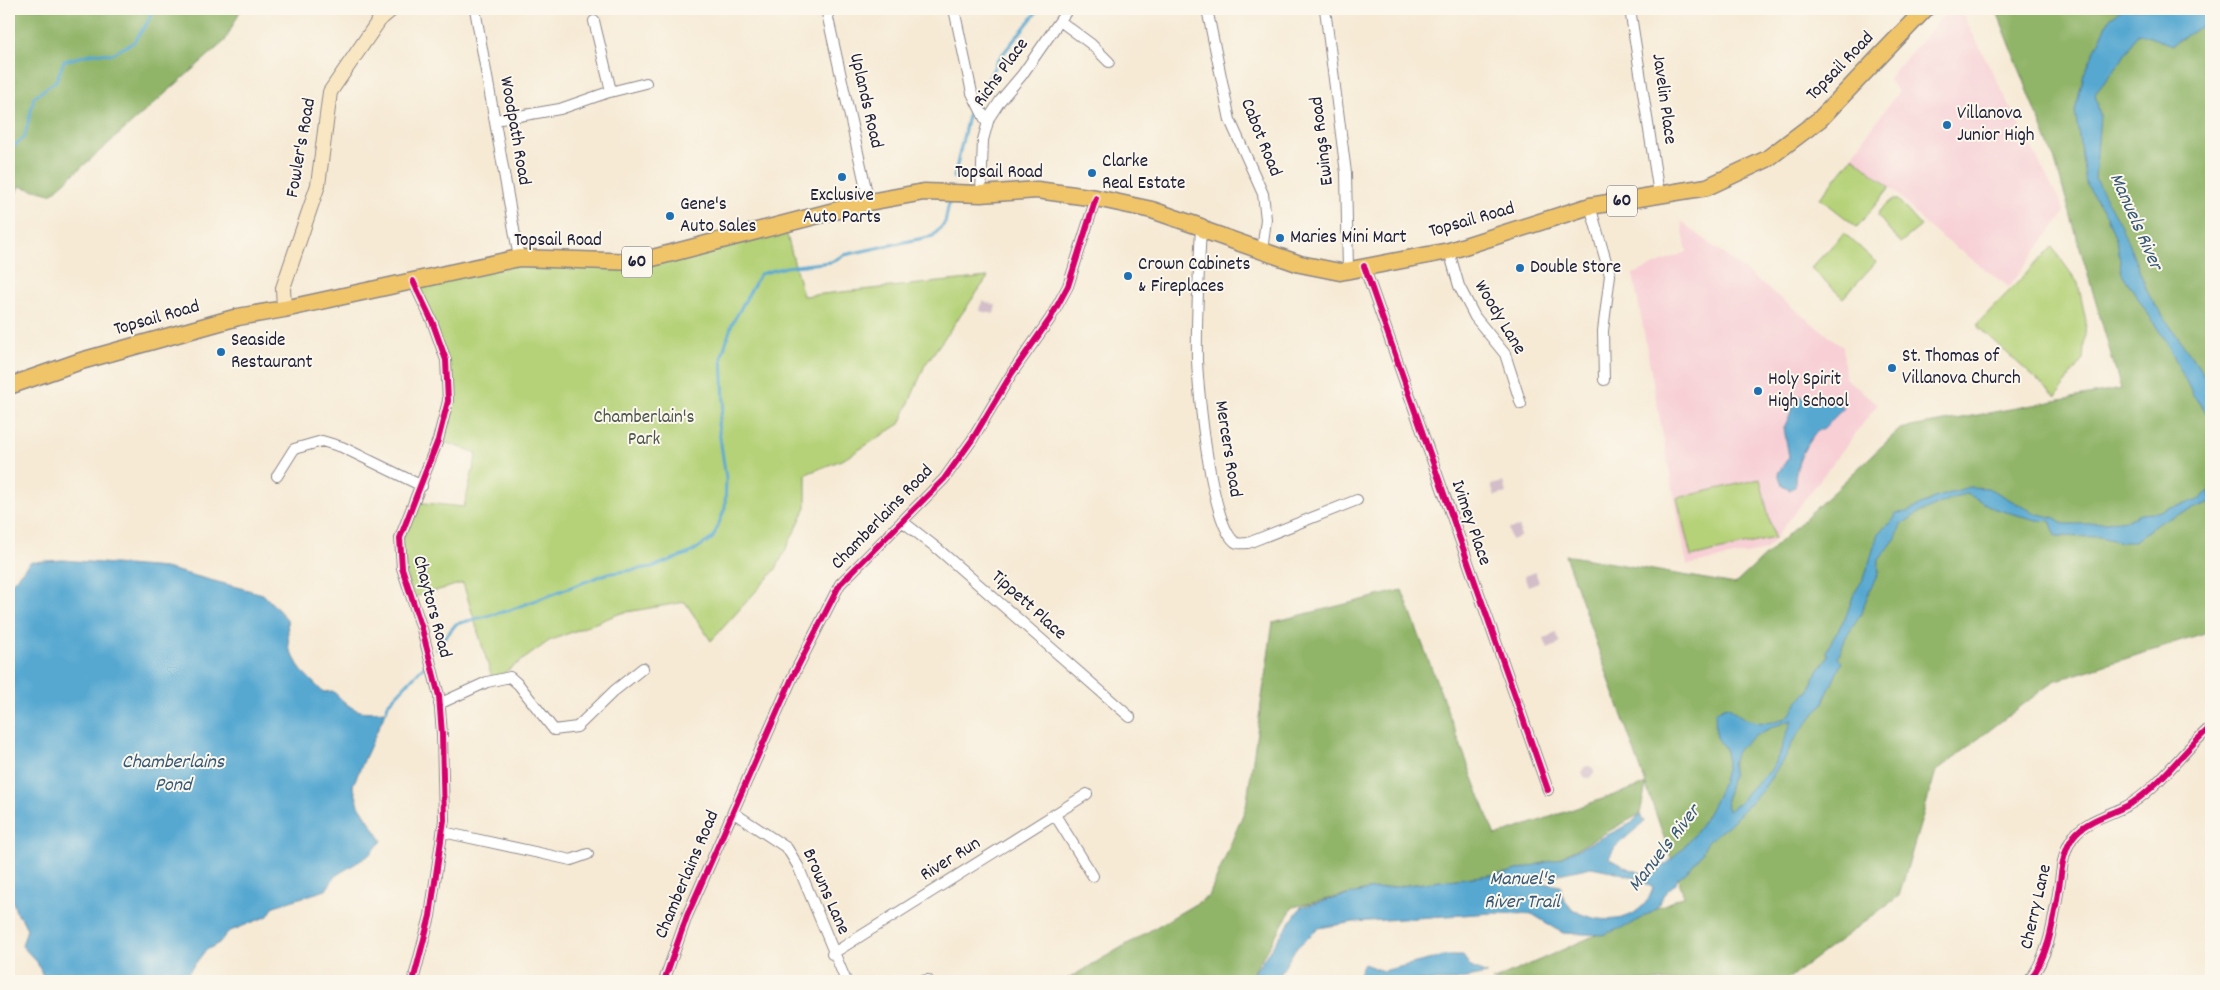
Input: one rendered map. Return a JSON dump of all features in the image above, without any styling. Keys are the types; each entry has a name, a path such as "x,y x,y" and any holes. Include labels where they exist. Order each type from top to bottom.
{"main road":[{"name":"Topsail Road","path":"9,386 81,361 238,317 284,309 518,258 637,262 869,202 924,192 981,194 1037,190 1096,198 1152,210 1201,226 1206,231 1262,252 1308,266 1340,272 1449,251 1590,206 1708,187 1768,159 1820,119 1925,9"}],"street":[{"name":"Fowler's Road","path":"284,309 283,288 318,185 330,92 380,19 392,9"},
{"name":"Woodpath Road","path":"476,9 518,258"},
{"name":"Uplands Road","path":"826,9 869,202"},
{"path":"954,9 972,93 987,123"},
{"name":"Richs Place","path":"981,194 983,140 987,123 996,106 1022,76 1068,9"},
{"name":"Cabot Road","path":"1207,9 1230,120 1263,194 1266,219 1262,252"},
{"name":"Ewings Road","path":"1325,9 1356,268"},
{"name":"Javelin Place","path":"1630,9 1659,194"},
{"path":"594,21 611,91"},
{"path":"1060,21 1091,44 1109,62"},
{"path":"494,120 560,109 611,91 646,83"},
{"name":"Chamberlains Road","path":"664,981 687,916 793,676 840,584 944,479 972,440 1012,373 1050,319 1068,286 1096,198"},
{"path":"1590,206 1610,275 1603,332 1604,380"},
{"name":"Mercers Road","path":"1201,226 1197,361 1210,472 1215,498 1230,537 1237,543 1248,543 1357,500"},
{"name":"Woody Lane","path":"1449,251 1459,286 1475,317 1505,354 1521,404"},
{"name":"Ivimey Place","path":"1356,268 1548,790"},
{"name":"Chaytors Road","path":"413,281 432,321 446,360 448,401 438,440 422,486 400,538 402,568 422,629 439,704 444,820 430,916 413,981"},
{"path":"278,476 294,448 322,441 342,447 422,486"},
{"name":"Tippett Place","path":"902,521 1130,717"},
{"path":"439,704 487,682 510,677 519,685 554,730 578,727 614,691 643,668"},
{"name":"Cherry Lane","path":"2029,981 2045,952 2052,930 2063,858 2073,837 2086,826 2132,803 2156,784 2196,740 2211,727"},
{"name":"River Run","path":"832,954 1087,794"},
{"name":"Browns Lane","path":"734,813 787,848 798,866 828,933 832,954 846,981"},
{"path":"1055,815 1093,876"},
{"path":"443,832 571,860 588,854"}],"shaded area":[{"name":"Villanova Junior High","path":"1949,9 1960,9 2065,212 2009,287 1926,225 1896,192 1850,158 1898,92 1888,79"},
{"name":"Holy Spirit High School","path":"1681,221 1843,347 1845,378 1878,404 1766,550 1687,565 1633,274 1687,252"},
{"path":"982,301 996,305 994,314 980,311"},
{"path":"1503,482 1506,493 1495,496 1491,485"},
{"path":"1520,527 1520,537 1511,540 1508,529"},
{"path":"1535,572 1539,582 1528,586 1524,576"},
{"path":"1556,633 1561,643 1548,649 1544,639"},
{"path":"1586,766 1590,766 1594,772 1590,778 1586,778 1582,774 1582,770"}],"green space":[{"path":"9,9 241,9 225,41 51,194 19,186 9,209"},
{"path":"2003,9 2211,9 2211,632 2054,681 1936,771 1899,896 1785,981 1492,981 1684,896 1646,785 1640,814 1558,859 1506,873 1368,890 1293,907 1248,981 1064,981 1209,896 1246,807 1273,622 1402,590 1495,836 1646,784 1565,555 1735,584 1900,429 2121,389 2054,158 1998,14"},
{"path":"1853,157 1890,187 1857,227 1820,198"},
{"path":"1892,200 1898,200 1921,226 1900,243 1878,216 1879,211"},
{"name":"Chamberlain's Park","path":"784,224 803,296 988,277 925,365 900,424 844,459 806,474 806,508 776,569 711,641 685,602 621,613 549,641 493,681 463,583 411,598 400,538 415,502 464,507 477,453 438,440 448,401 446,360 413,281 519,258 637,262"},
{"path":"1844,233 1876,262 1843,298 1811,268"},
{"path":"2052,247 2078,283 2086,321 2083,359 2056,397 1978,327 1978,323"},
{"path":"1760,479 1774,538 1691,557 1677,498"}],"water":[{"path":"2122,9 2211,9 2211,20 2172,45 2138,33 2121,61 2095,94 2100,115 2095,179 2121,226 2150,297 2211,385 2211,418 2193,395 2165,340 2121,272 2118,245 2107,216 2086,184 2075,111 2084,74 2110,18"},
{"path":"1830,395 1844,408 1822,430 1818,430 1813,435 1798,464 1795,486 1790,490 1782,486 1778,473 1789,457 1784,428 1798,396 1814,401"},
{"name":"Manuel's River Trail","path":"1969,487 1988,488 2035,513 2055,518 2064,524 2085,524 2128,520 2140,514 2153,513 2196,501 2211,490 2211,502 2160,522 2133,542 2121,542 2100,537 2056,536 2050,521 2036,520 1995,509 1967,494 1957,496 1915,515 1901,525 1896,538 1879,560 1878,574 1860,616 1846,637 1838,658 1842,662 1823,703 1793,741 1786,756 1762,791 1729,825 1707,842 1701,855 1686,873 1677,878 1676,883 1664,894 1656,909 1630,925 1602,935 1563,933 1532,914 1493,913 1354,922 1319,928 1295,949 1276,981 1248,981 1301,907 1368,890 1506,873 1558,859 1632,823 1640,814 1644,822 1615,847 1609,858 1627,868 1652,876 1691,839 1712,806 1720,788 1725,773 1727,757 1717,736 1715,712 1726,706 1742,717 1767,723 1780,721 1790,714 1801,698 1810,691 1813,679 1828,656 1826,651 1846,616 1854,594 1865,576 1878,533 1894,519 1896,513 1907,512 1934,498","holes":["1792,720 1779,755 1770,771 1751,788 1742,800 1728,811 1728,790 1733,775 1733,761 1736,753 1757,735","1591,867 1624,874 1639,880 1653,888 1651,894 1643,905 1629,916 1617,919 1591,918 1579,913 1570,906 1563,897 1561,886 1543,883 1545,877"]},
{"name":"Chamberlains Pond","path":"63,560 165,568 263,594 287,619 289,648 301,670 323,692 333,691 356,710 368,712 386,711 353,785 359,805 382,841 368,856 335,876 326,890 274,906 268,916 228,932 219,943 205,951 188,973 185,981 45,981 37,962 22,946 27,929 21,917 17,915 13,902 9,899 9,586 30,562"},
{"name":"Manuel's River Trail","path":"1444,956 1463,956 1471,967 1487,974 1451,981 1355,981 1364,964 1383,971"}],"waterway":[{"path":"9,151 25,136 34,97 56,81 64,61 95,53 112,54 134,42 149,20 153,9"},
{"path":"981,93 998,60 1039,9"},
{"path":"954,178 970,107"},
{"path":"436,649 456,624 510,610 606,574 652,567 690,553 713,538 725,508 726,478 718,424 724,404 722,355 732,324 760,274 786,267 831,262 844,255 933,236 945,223 950,198"},
{"path":"386,711 388,704 426,664"}],"cycle path":[{"path":"664,981 687,916 793,676 840,584 944,479 972,440 1012,373 1050,319 1068,286 1096,198"},
{"path":"1364,266 1548,790"},
{"path":"413,281 432,321 446,360 448,401 438,440 400,538 402,568 422,629 439,696 442,734 444,820 430,916 413,981"},
{"path":"2029,981 2047,946 2064,858 2067,847 2073,837 2085,826 2125,807 2143,795 2211,727"}],"place":[{"name":"Villanova Junior High","path":"1947,125"},
{"name":"Clarke Real Estate","path":"1092,173"},
{"name":"Exclusive Auto Parts","path":"842,177"},
{"name":"Gene's Auto Sales","path":"670,216"},
{"name":"Maries Mini Mart","path":"1280,238"},
{"name":"Double Store","path":"1520,268"},
{"name":"Crown Cabinets & Fireplaces","path":"1128,276"},
{"name":"Seaside Restaurant","path":"221,352"},
{"name":"St. Thomas of Villanova Church","path":"1892,368"},
{"name":"Holy Spirit High School","path":"1758,391"}],"water label":[{"name":"Manuels River","path":"2135,222"},
{"name":"Manuels River","path":"1665,849"}]}
